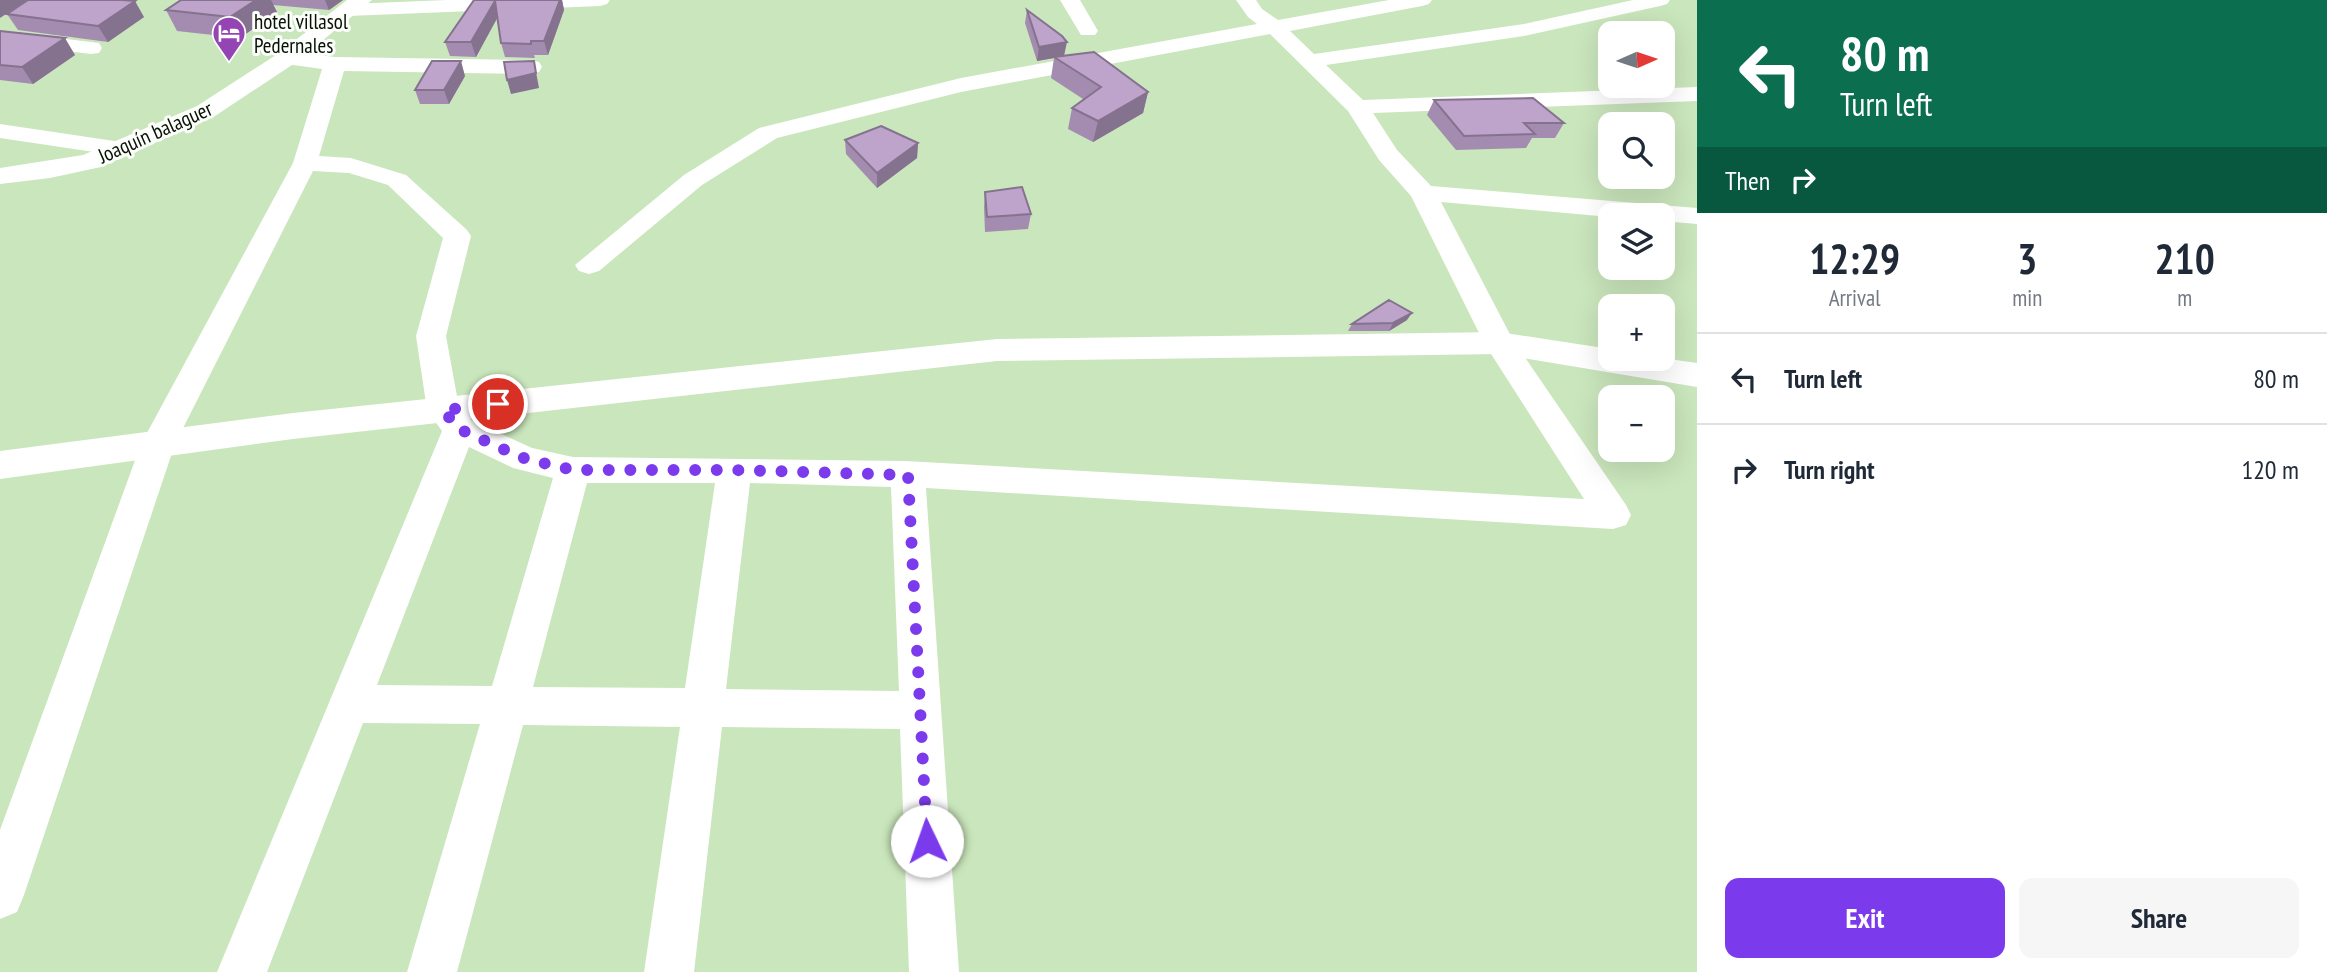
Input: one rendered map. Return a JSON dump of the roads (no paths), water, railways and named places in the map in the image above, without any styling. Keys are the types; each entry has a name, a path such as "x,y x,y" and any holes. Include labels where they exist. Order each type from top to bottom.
{"main road":[{"name":"Joaquín balaguer","path":"0,176 50,170 91,161 206,111 287,58 355,5"},
{"path":"0,465 159,444 451,420 997,350 1499,343 1697,376"}],"street":[{"path":"355,5 600,0"},
{"path":"1070,0 1088,31"},
{"path":"451,420 526,459 573,470 734,470 908,475 1614,515 1499,343 1423,193 1388,155 1357,107 1275,28 1255,13 1246,0"},
{"path":"589,265 693,180 768,133 961,85 1422,0"},
{"path":"1310,61 1524,30 1660,0"},
{"path":"0,30 23,15"},
{"path":"0,37 91,48"},
{"path":"287,58 335,64 531,67"},
{"path":"0,895 159,444 305,163 335,64"},
{"path":"1357,107 1697,94"},
{"path":"0,131 121,149"},
{"path":"242,972 349,704 451,420 431,336 457,236 397,180 351,166 305,163"},
{"path":"1423,193 1697,216"},
{"path":"432,972 573,470"},
{"path":"669,972 734,470"},
{"path":"908,475 934,972"},
{"path":"349,704 920,710"}],"place":[{"name":"hotel villasol Pedernales","path":"229,63"}]}
